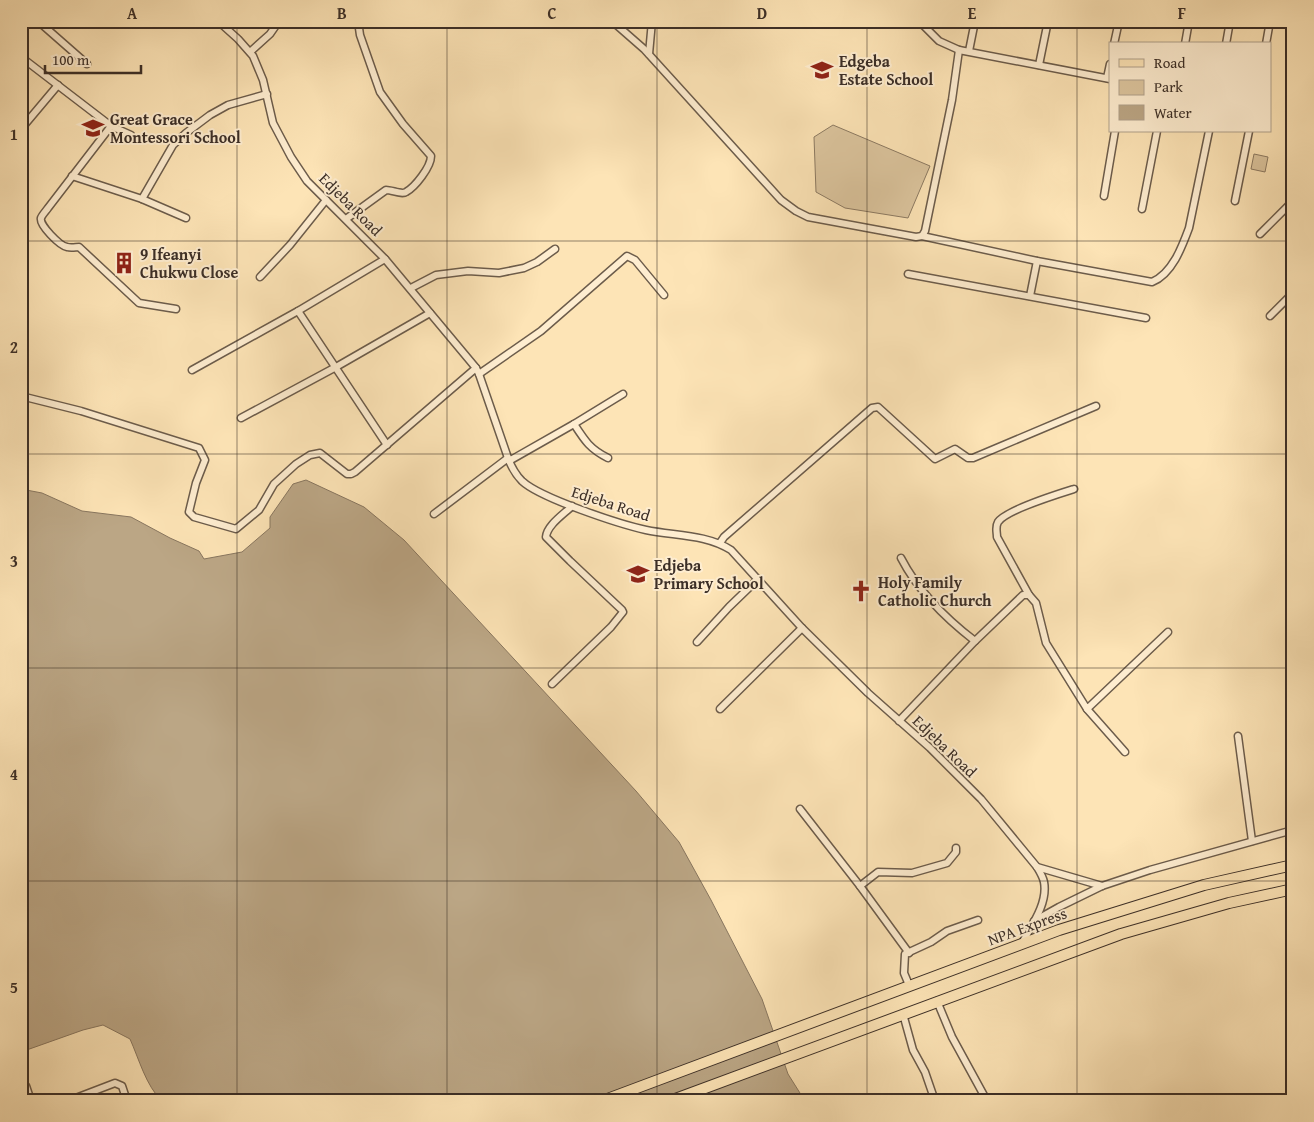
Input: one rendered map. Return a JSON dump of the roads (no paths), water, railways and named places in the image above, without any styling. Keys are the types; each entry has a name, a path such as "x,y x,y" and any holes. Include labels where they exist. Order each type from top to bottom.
{"main road":[{"name":"NPA Express","path":"602,1101 1022,944 1152,900 1204,885 1293,865"},
{"path":"670,1101 1121,934 1229,903 1293,889"}],"street":[{"path":"38,21 87,64"},
{"name":"Edjeba Road","path":"218,21 250,52 259,68 274,123 291,157 307,181 386,259 477,371 508,459 520,480 530,488 614,521 646,530 681,534 720,543 743,561 802,628 868,693 930,748 981,799 1037,867 1044,880 1045,895 1022,944"},
{"path":"250,52 270,34 279,21"},
{"path":"346,219 386,190 406,192 422,176 431,160 431,156 403,124 380,92 360,35 358,21"},
{"path":"612,21 649,54 781,200 796,212 808,217 916,238 922,236 1037,261 1152,282 1161,279 1184,242 1189,228 1209,132"},
{"path":"649,54 652,21"},
{"path":"919,21 939,41 959,50 1109,78"},
{"path":"969,51 975,21"},
{"path":"1039,65 1048,21"},
{"path":"1114,42 1119,21"},
{"path":"1185,42 1189,21"},
{"path":"1226,42 1230,21"},
{"path":"1266,42 1270,21"},
{"path":"922,236 925,231 952,100 959,50"},
{"path":"21,57 111,126 131,135"},
{"path":"21,129 58,85"},
{"path":"142,199 173,145 186,133 210,115 228,105 267,94"},
{"path":"111,126 41,219 44,228 64,246 68,248 79,246 139,303 176,309"},
{"path":"1104,196 1115,132"},
{"path":"1142,209 1156,132"},
{"path":"1235,201 1249,132"},
{"path":"72,176 142,199 186,218"},
{"path":"260,277 326,200"},
{"path":"1260,234 1293,200"},
{"path":"411,288 436,275 468,271 499,273 524,268 537,262 555,249"},
{"path":"21,396 81,411 199,448 205,460 196,483 189,512 194,517 236,528 259,510 274,484 296,464 310,455 320,453 347,474 351,474 477,371 541,331 627,256 635,260 664,295"},
{"path":"192,370 386,259"},
{"path":"1030,296 1037,261"},
{"path":"908,274 1146,318"},
{"path":"1270,316 1293,293"},
{"path":"298,310 387,445"},
{"path":"241,418 336,367 430,312"},
{"path":"434,514 508,459 574,424 623,394"},
{"path":"720,543 724,537 783,484 872,408 878,407 935,459 955,449 968,458 973,458 1096,406"},
{"path":"574,424 586,443 594,451 608,458"},
{"path":"1074,489 1022,508 999,520 996,528 997,537 1029,595 1036,603 1046,643 1087,709 1125,752"},
{"path":"552,684 611,627 623,612 546,537 550,528 572,506"},
{"path":"900,558 922,593 975,641"},
{"path":"697,642 729,606 758,579"},
{"path":"899,721 975,641 1023,595 1029,595"},
{"path":"720,708 802,628"},
{"path":"1087,709 1168,632"},
{"path":"1238,736 1252,841"},
{"path":"800,809 909,952"},
{"path":"1034,921 1102,886 1150,870 1293,830"},
{"path":"860,886 878,872 912,873 945,864 956,852 956,848"},
{"path":"1037,867 1102,886"},
{"path":"909,986 904,973 905,954 931,942 947,931 978,920"},
{"path":"937,1001 952,1037 987,1101"},
{"path":"903,1014 913,1050 925,1072 935,1101"},
{"path":"68,1101 115,1083 122,1086 127,1101"},
{"path":"26,1086 31,1101"}],"water":[{"path":"306,480 364,507 404,540 636,791 679,842 762,999 788,1074 805,1101 162,1101 147,1080 130,1039 103,1025 83,1030 21,1052 21,489 42,493 82,511 131,517 199,551 204,559 242,552 270,528 270,517 293,484"}],"place":[{"name":"Edgeba Estate School","path":"822,70"},
{"name":"Great Grace Montessori School","path":"93,128"},
{"name":"9 Ifeanyi Chukwu Close","path":"124,263"},
{"name":"Edjeba Primary School","path":"638,574"},
{"name":"Holy Family Catholic Church","path":"861,591"}]}
